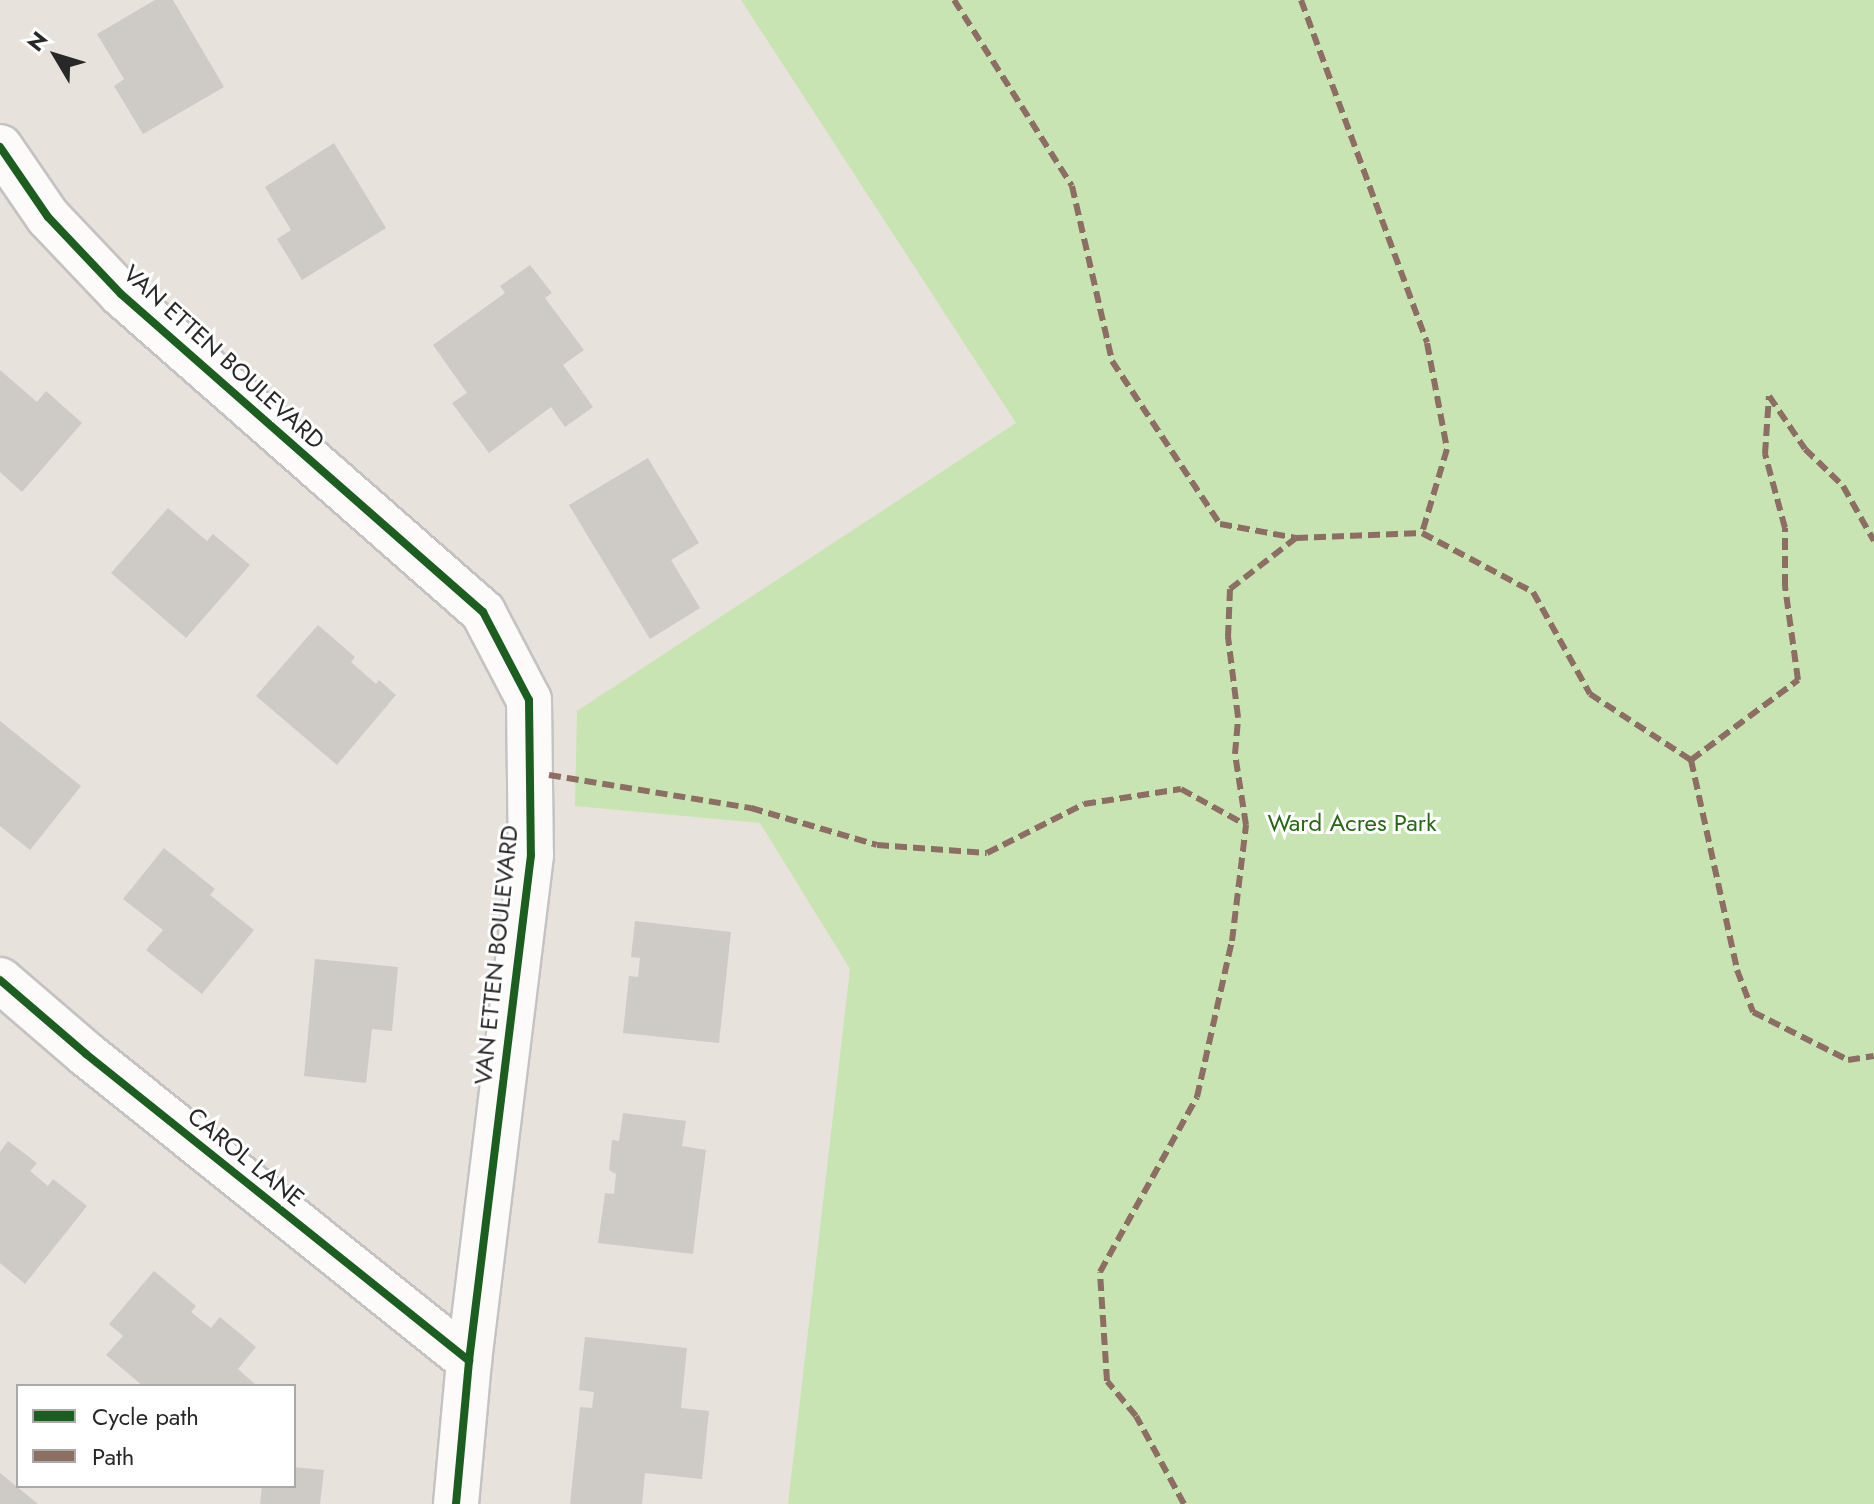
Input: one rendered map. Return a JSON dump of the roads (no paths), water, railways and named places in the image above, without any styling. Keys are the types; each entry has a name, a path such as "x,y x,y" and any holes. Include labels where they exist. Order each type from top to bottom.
{"street":[{"name":"VAN ETTEN BOULEVARD","path":"0,147 48,217 121,294 483,612 529,700 531,855 469,1361 456,1504"},
{"name":"CAROL LANE","path":"0,980 86,1054 469,1361"}],"park label":[{"name":"Ward Acres Park","path":"1352,823"}]}
